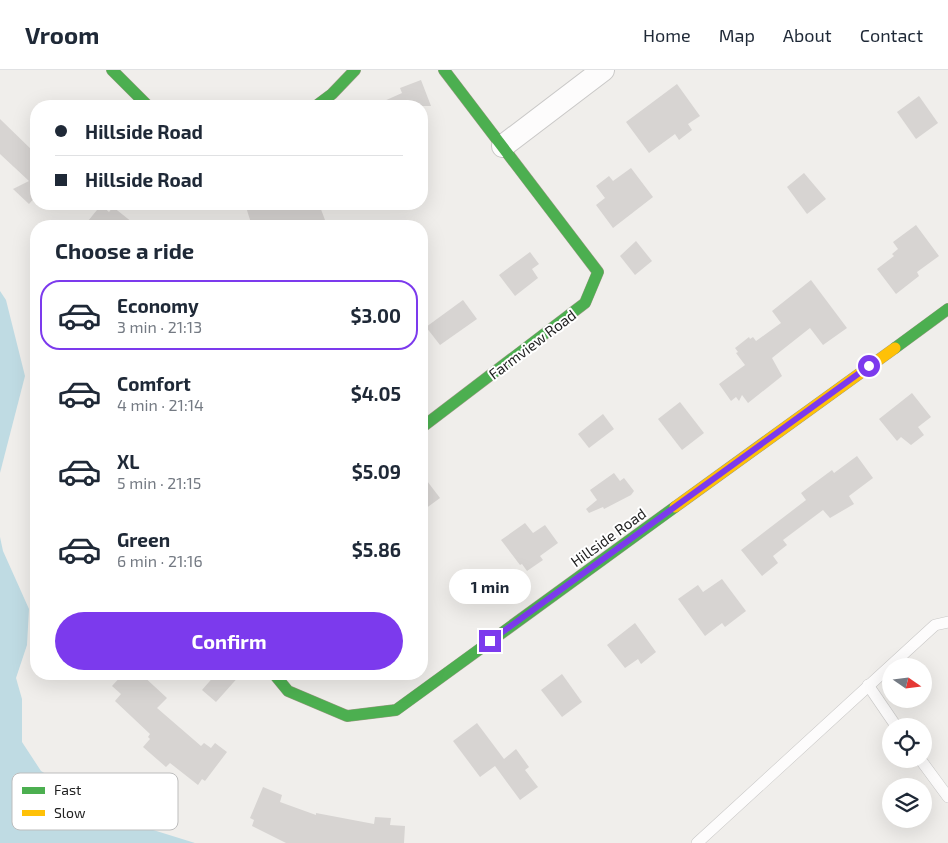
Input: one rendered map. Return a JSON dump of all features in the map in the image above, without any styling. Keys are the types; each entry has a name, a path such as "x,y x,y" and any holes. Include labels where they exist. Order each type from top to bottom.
{"street":[{"path":"112,70 142,100"},
{"path":"324,100 355,70"},
{"name":"Farmview Road","path":"428,423 585,303 598,272 444,70"},
{"path":"503,146 603,70"},
{"name":"Hillside Road","path":"279,680 288,691 347,716 396,710 948,309"}],"lane":[{"path":"697,843 935,624 948,622"},
{"path":"868,685 891,718"},
{"path":"927,768 948,797"}],"water":[{"path":"0,291 6,300 25,376 0,473"},
{"path":"0,537 3,551 29,609 27,645 16,678 22,699 22,742 44,773 12,773 12,830 153,830 195,843 0,843"}],"building":[{"path":"421,80 431,106 428,106 428,100 386,100 402,93 400,88"},
{"path":"677,84 700,116 688,124 692,130 679,140 675,134 649,153 626,122"},
{"path":"919,96 938,123 916,139 897,112"},
{"path":"0,119 30,148 29,204 13,189 29,181 0,154"},
{"path":"631,168 653,197 613,228 596,205 605,198 596,186 609,176 613,181"},
{"path":"804,173 826,199 807,214 787,187"},
{"path":"97,210 107,210 109,212 111,210 117,210 129,220 89,220"},
{"path":"247,210 321,210 325,220 250,220"},
{"path":"916,225 939,256 917,272 919,276 896,294 877,269 894,256 892,254 898,249 893,242"},
{"path":"636,241 652,261 635,275 620,256"},
{"path":"530,252 539,264 532,269 538,278 515,296 499,275"},
{"path":"811,280 847,328 823,345 810,328 772,358 782,376 748,403 742,395 739,401 736,397 731,401 719,384 745,365 736,353 738,352 735,348 749,337 750,339 753,337 756,341 781,323 772,311"},
{"path":"463,300 477,319 440,345 428,330 428,326"},
{"path":"912,393 931,417 918,427 924,435 911,445 901,437 897,441 879,419"},
{"path":"680,402 704,433 682,450 658,419"},
{"path":"603,414 614,429 589,448 578,434"},
{"path":"857,456 873,478 849,496 854,504 830,518 823,510 783,540 787,545 773,556 778,563 762,576 741,550 806,500 801,493 832,470 834,473"},
{"path":"614,473 620,481 624,478 634,491 631,495 604,509 603,507 589,513 586,509 597,500 590,490"},
{"path":"428,482 440,498 428,507"},
{"path":"525,523 533,533 545,525 558,543 540,556 543,560 527,571 522,564 520,565 501,540"},
{"path":"722,579 746,611 725,627 722,623 705,636 678,599 698,585 703,592"},
{"path":"635,623 656,652 641,664 638,659 625,668 607,645"},
{"path":"562,674 582,702 562,717 541,690"},
{"path":"118,680 148,680 167,698 157,708 201,746 204,743 211,748 215,743 227,752 205,781 202,779 198,785 170,763 166,767 143,747 150,739 148,737 150,734 115,701 121,694 112,686"},
{"path":"211,680 236,680 216,702 202,690"},
{"path":"477,723 504,759 516,749 529,767 525,770 538,787 520,800 495,766 480,777 453,741"},
{"path":"263,787 282,795 280,802 316,815 316,813 374,824 375,817 391,818 390,825 405,826 404,843 286,843 252,826 254,820 250,818"}],"traffic: fast":[{"path":"112,70 142,100"},
{"path":"324,100 355,70"},
{"path":"428,423 585,303 598,272 444,70"},
{"path":"895,348 948,309"},
{"path":"279,680 288,691 347,716 396,710 675,507"}],"traffic: slow":[{"path":"675,507 895,348"}],"route":[{"path":"490,641 869,366"}]}
